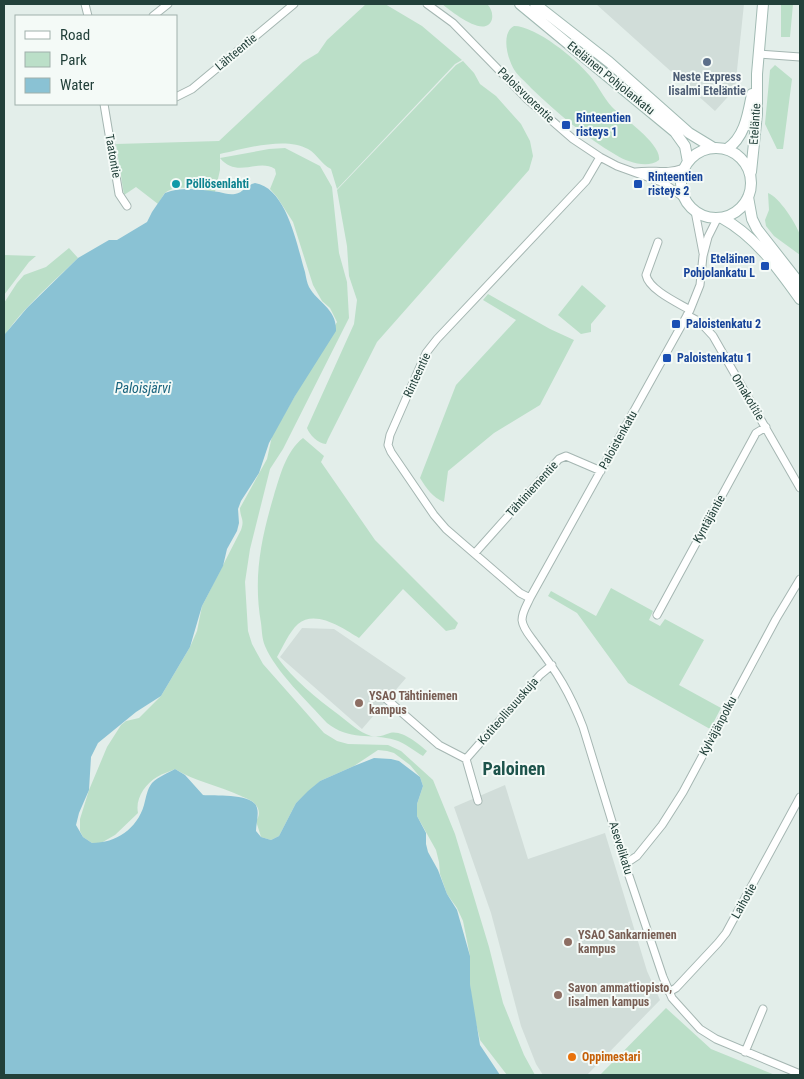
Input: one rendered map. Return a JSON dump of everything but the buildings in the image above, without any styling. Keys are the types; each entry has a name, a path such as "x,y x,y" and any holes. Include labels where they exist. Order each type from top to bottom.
{"main road":[{"name":"Eteläinen Pohjolankatu","path":"520,4 675,132 684,146 686,165"},
{"name":"Eteläinen Pohjolankatu","path":"535,4 604,58 690,133 712,147"},
{"name":"Eteläntie","path":"750,175 757,114 757,74 763,4"},
{"name":"Eteläntie","path":"728,149 739,139 743,129 757,74"},
{"path":"720,218 736,211 748,197 751,187 750,175 741,158 728,149 712,147 699,152 686,165 680,184 684,198 694,211 702,216 720,218 740,229 751,238 800,299"},
{"path":"748,197 756,229 800,284"}],"street":[{"path":"154,15 168,4"},
{"name":"Lähteentie","path":"178,96 192,89 294,4"},
{"name":"Paloisvuorentie","path":"427,4 453,23 549,120 573,139 617,166 664,183 684,198"},
{"path":"759,54 800,57"},
{"name":"Taatontie","path":"104,105 119,194 127,206"},
{"name":"Rinteentie","path":"530,598 520,593 446,529 390,452 388,445 390,435 426,353 436,339 586,181 600,157"},
{"name":"Paloisvuorentie","path":"635,172 646,170 666,172 686,165"},
{"name":"Paloistenkatu","path":"694,211 703,256"},
{"name":"Paloistenkatu","path":"522,620 530,598 689,312 700,285 703,256 708,237 720,218"},
{"name":"Omakotitie","path":"658,242 646,275 647,280 652,286 689,312 713,336 800,488"},
{"name":"Kyntäjäntie","path":"657,615 756,433 766,427"},
{"name":"Tähtiniementie","path":"475,553 559,459 566,456 601,471"},
{"name":"Kylväjänpolku","path":"625,864 637,856 667,817 683,792 776,619 800,579"},
{"name":"Asevelikatu","path":"522,620 526,631 552,666 571,697 625,864 669,992 675,1002 700,1029 716,1039 800,1074"},
{"name":"Kotiteollisuuskuja","path":"466,759 540,675 552,666"},
{"path":"383,696 439,745 466,759 478,801"},
{"name":"Laihotie","path":"669,992 676,988 726,933 800,796"},
{"path":"745,1052 763,1009"}],"shaded area":[{"path":"596,4 744,4 735,89 715,111"},
{"name":"YSAO Tähtiniemen kampus","path":"302,628 334,629 406,678 362,729 280,657"},
{"name":"YSAO Sankarniemen kampus","path":"505,785 528,859 605,833 647,971 660,1000 587,1075 543,1075 536,1064 521,1026 491,913 454,807"}],"green space":[{"path":"366,4 385,4 422,26 462,60 455,64 337,189 331,169 311,151 299,145 276,144 220,154 220,170 215,192 175,188 164,194 158,204 136,187 124,195 116,144 219,141 303,62 318,53 327,40"},
{"path":"442,4 487,4 490,7 492,19 488,25 483,27 476,25 468,22"},
{"path":"781,4 793,4 790,37 781,37"},
{"path":"514,26 523,27 544,37 584,69 612,107 648,139 658,154 659,160 654,163 643,164 621,158 582,132 541,97 517,73 510,61 506,41 507,35"},
{"path":"463,61 474,73 480,84 496,96 521,124 530,141 533,156 529,170 377,342 326,444 323,444 314,438 307,428 354,324 357,300 349,276 347,246 337,190 456,65"},
{"path":"775,65 792,79 783,149 777,149 765,124 770,70"},
{"path":"285,148 320,166 332,187 339,253 347,282 349,318 283,449 270,469 250,549 245,582 248,631 252,644 263,664 324,733 337,741 348,744 388,745 401,751 433,780 455,834 489,947 503,1003 524,1055 535,1075 507,1075 480,1040 472,1006 470,956 463,921 447,894 440,874 436,850 417,816 417,804 423,786 420,777 410,765 394,753 378,750 354,766 320,781 296,803 279,836 271,840 261,837 256,821 259,810 252,801 233,792 190,777 175,769 159,776 149,784 142,792 138,802 138,813 115,835 101,843 92,843 83,837 80,831 80,819 89,790 107,747 121,725 126,721 139,718 161,696 190,647 197,631 202,606 241,530 240,508 267,459 272,436 337,322 330,308 322,301 313,285 293,222 270,189 276,174 275,169 268,166 233,167 220,158"},
{"path":"768,193 782,205 795,224 801,237 800,255 774,236 766,226 765,220 769,210"},
{"path":"69,248 78,258 15,321 4,340 4,303 17,283 24,275 46,267"},
{"path":"4,255 36,256 29,262 4,295"},
{"path":"582,285 606,306 591,324 591,332 581,334 558,315"},
{"path":"488,294 550,329 574,340 540,405 494,433 448,471 444,502 433,495 420,478 456,385 516,320 483,300"},
{"path":"303,438 324,456 321,462 375,540 458,623 455,629 446,631 403,589 359,638 321,619 305,620 292,631 277,657 322,702 358,730 373,736 344,732 335,729 327,723 284,676 270,656 263,641 258,590 262,543 284,464 292,450"},
{"path":"611,588 653,611 649,620 660,626 665,619 704,640 679,685 721,708 710,729 628,683 577,613 548,596 551,591 596,616"},
{"path":"390,733 400,734 415,741 427,751 423,756 395,740 375,737"},
{"path":"666,1008 711,1049 775,1075 600,1075"}],"water":[{"name":"Paloisjärvi","path":"255,183 266,187 275,195 283,207 294,234 308,285 330,312 336,331 295,396 269,443 259,473 241,501 238,509 239,523 237,531 227,549 223,566 202,606 190,647 161,696 136,712 98,743 91,757 89,790 76,825 83,837 92,843 117,837 131,828 141,814 152,783 175,769 185,775 203,795 241,798 254,803 258,810 256,831 261,837 271,840 279,836 296,803 320,781 374,758 399,761 420,777 423,786 417,804 417,816 426,833 428,852 438,870 447,894 457,910 470,956 470,984 480,1045 500,1075 4,1075 5,334 27,308 78,258 109,240 117,240 147,222 165,193 192,189 235,194"}],"place":[{"name":"Neste Express Iisalmi Eteläntie","path":"707,62"},
{"name":"Rinteentien risteys 1","path":"566,125"},
{"name":"Pöllösenlahti","path":"176,184"},
{"name":"Rinteentien risteys 2","path":"638,184"},
{"name":"Eteläinen Pohjolankatu L","path":"765,266"},
{"name":"Paloistenkatu 2","path":"676,324"},
{"name":"Paloistenkatu 1","path":"667,358"},
{"name":"YSAO Tähtiniemen kampus","path":"359,703"},
{"name":"YSAO Sankarniemen kampus","path":"568,942"},
{"name":"Savon ammattiopisto, Iisalmen kampus","path":"558,995"},
{"name":"Oppimestari","path":"572,1057"}],"district":[{"name":"Paloinen","path":"514,768"}]}
